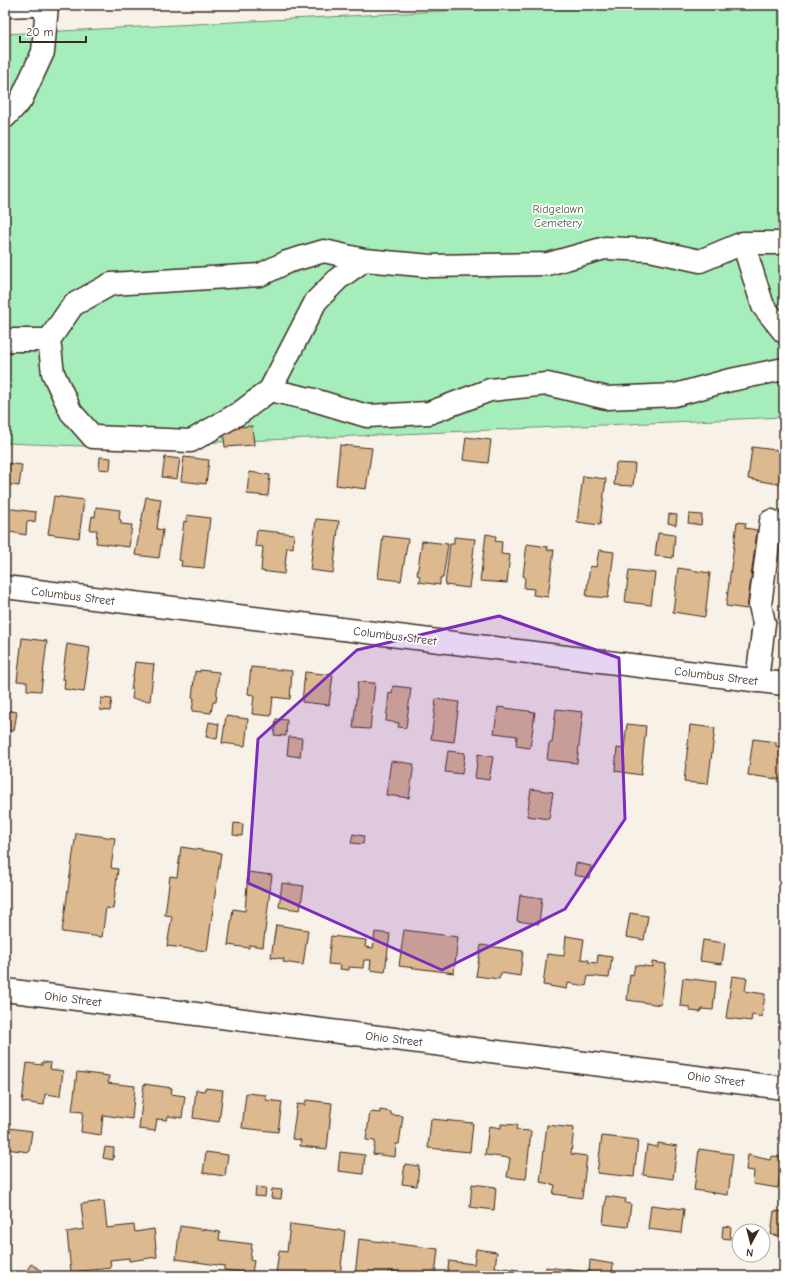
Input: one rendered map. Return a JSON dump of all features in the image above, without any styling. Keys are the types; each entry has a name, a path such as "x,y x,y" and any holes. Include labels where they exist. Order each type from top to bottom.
{"street":[{"path":"5,6 33,5"},
{"path":"5,117 21,100 43,52 47,5"},
{"path":"364,260 339,278 316,301 270,390 241,412 191,441 93,437 71,412 53,373 49,340 73,305 111,284 260,276 287,262 324,251 364,260 430,266 548,264 606,248 650,250 700,260 743,243 784,243"},
{"path":"743,243 763,306 784,332"},
{"path":"5,340 49,340"},
{"path":"270,390 314,400 367,416 429,413 490,390 547,384 607,398 675,395 726,381 784,370"},
{"path":"757,681 764,623 760,605 772,521"},
{"name":"Columbus Street","path":"5,587 784,684"},
{"name":"Ohio Street","path":"5,990 784,1088"}],"highlighted area":[{"path":"499,616 619,658 625,819 565,909 442,970 248,883 258,739 357,650"}],"green space":[{"name":"Ridgelawn Cemetery","path":"556,5 784,5 784,417 108,447 5,443 5,34"}],"building":[{"path":"252,426 254,445 225,447 223,428"},
{"path":"466,437 491,440 488,463 463,460"},
{"path":"340,445 372,448 366,489 336,485"},
{"path":"752,447 784,451 784,485 748,479"},
{"path":"100,457 111,458 110,470 99,469"},
{"path":"165,457 180,459 177,479 162,477"},
{"path":"184,457 209,460 206,484 181,481"},
{"path":"5,463 22,465 19,486 5,484"},
{"path":"616,463 635,464 633,486 614,485"},
{"path":"249,472 270,475 268,496 247,494"},
{"path":"583,476 606,479 600,525 577,522"},
{"path":"54,496 84,500 79,538 48,534"},
{"path":"146,497 161,499 157,529 163,530 159,558 135,555"},
{"path":"96,507 120,510 119,519 121,520 121,524 132,525 129,547 96,543 97,530 90,530 92,516 95,517"},
{"path":"5,508 36,512 35,522 27,521 26,535 5,531"},
{"path":"669,514 677,515 676,525 668,523"},
{"path":"689,514 702,515 701,525 688,523"},
{"path":"187,515 210,518 204,568 181,566 182,561 179,560 184,521 187,522"},
{"path":"316,519 339,521 333,573 310,570"},
{"path":"737,522 746,523 745,528 757,530 747,609 726,606"},
{"path":"257,530 294,534 293,548 287,547 284,574 261,571 263,547 255,546"},
{"path":"658,533 675,535 673,558 655,556"},
{"path":"486,534 496,536 495,541 502,542 501,554 510,555 507,583 480,581"},
{"path":"383,536 408,539 401,581 378,578"},
{"path":"454,537 475,539 469,588 445,585 450,544 454,544"},
{"path":"422,541 448,544 443,578 440,578 440,585 419,582 420,576 417,575"},
{"path":"527,544 548,547 547,550 554,550 548,597 533,595 534,589 524,588 525,577 523,576"},
{"path":"599,550 614,552 608,598 586,596 590,566 596,567"},
{"path":"678,568 710,573 705,617 673,612"},
{"path":"629,570 655,573 651,605 625,602"},
{"path":"784,581 784,625 778,624"},
{"path":"5,638 9,638 5,666"},
{"path":"22,638 47,641 41,691 27,690 27,682 17,681"},
{"path":"67,644 90,648 84,692 64,689 65,679 62,679"},
{"path":"135,662 154,664 150,701 132,699 133,690 131,690"},
{"path":"251,667 292,671 290,699 273,697 271,716 252,714 254,695 248,694"},
{"path":"200,670 219,672 216,702 213,702 211,713 192,711 195,671 200,672"},
{"path":"305,672 333,675 329,705 302,702"},
{"path":"358,682 375,683 370,729 353,728"},
{"path":"393,686 411,688 406,728 398,727 399,723 386,721 389,693 392,694"},
{"path":"101,698 112,699 110,711 100,710"},
{"path":"436,699 459,702 454,742 431,739"},
{"path":"498,707 535,712 530,748 516,746 517,736 494,733"},
{"path":"556,709 583,712 577,763 547,760 549,743 552,743"},
{"path":"5,710 17,712 14,731 5,730"},
{"path":"226,716 248,719 245,746 222,743"},
{"path":"276,719 287,720 286,736 274,735"},
{"path":"209,722 219,724 217,739 206,737"},
{"path":"627,724 646,726 641,775 615,771 617,748 624,749"},
{"path":"690,725 715,728 708,784 684,782"},
{"path":"289,737 302,738 300,757 287,755"},
{"path":"753,739 776,742 776,746 784,747 784,780 748,775"},
{"path":"448,751 465,753 462,774 445,772"},
{"path":"478,754 493,757 489,780 475,778"},
{"path":"391,761 414,764 409,798 386,795"},
{"path":"531,789 553,792 549,819 527,816"},
{"path":"234,823 243,824 242,836 233,835"},
{"path":"76,833 115,838 111,868 118,869 113,909 106,908 102,937 62,932"},
{"path":"353,834 364,836 363,844 351,843"},
{"path":"181,847 221,853 207,951 167,946 172,916 165,915 170,876 177,877"},
{"path":"576,863 591,866 589,878 574,875"},
{"path":"248,872 272,875 263,947 249,945 249,948 228,945 233,909 245,911"},
{"path":"282,883 304,886 300,910 279,907"},
{"path":"520,895 542,898 539,924 517,921"},
{"path":"630,913 648,916 644,940 626,937"},
{"path":"276,925 308,930 303,965 283,962 284,959 271,957"},
{"path":"404,930 458,937 454,973 399,966"},
{"path":"375,932 390,934 385,972 370,970 371,960 364,960 363,968 349,967 349,970 340,969 341,965 328,964 331,936 366,940 365,947 373,948"},
{"path":"566,936 584,939 581,959 589,960 588,962 597,963 598,955 612,957 609,978 588,976 586,986 568,983 567,989 543,985 547,954 564,956"},
{"path":"703,940 725,943 722,964 700,961"},
{"path":"481,945 523,951 520,976 501,973 499,979 476,976"},
{"path":"652,962 666,964 661,1005 627,1000 630,974 633,975 635,965 652,967"},
{"path":"732,976 747,978 745,991 765,994 762,1017 752,1015 751,1021 726,1018"},
{"path":"683,978 716,982 713,1010 702,1009 701,1012 690,1011 690,1007 680,1006"},
{"path":"42,1062 51,1063 50,1069 63,1071 60,1096 45,1094 44,1105 22,1102 27,1063 42,1065"},
{"path":"5,1064 9,1065 5,1101"},
{"path":"77,1072 109,1076 108,1083 135,1086 132,1119 103,1115 101,1135 81,1132 83,1112 72,1111"},
{"path":"144,1084 172,1088 171,1094 185,1096 182,1118 168,1116 167,1120 157,1119 155,1131 139,1129"},
{"path":"205,1088 223,1090 219,1122 193,1118 196,1090 204,1091"},
{"path":"246,1093 266,1095 266,1100 282,1102 278,1132 242,1128"},
{"path":"306,1100 332,1103 327,1149 300,1146 301,1140 292,1139 297,1104 305,1105"},
{"path":"380,1110 391,1112 391,1115 403,1116 399,1144 396,1144 395,1157 373,1154 375,1141 366,1140 370,1112 380,1113"},
{"path":"431,1119 473,1123 470,1152 428,1148"},
{"path":"501,1124 517,1125 516,1130 531,1131 526,1179 507,1177 510,1158 485,1155 489,1126 501,1128"},
{"path":"547,1125 574,1128 571,1154 587,1156 582,1198 553,1194 555,1185 540,1182"},
{"path":"9,1128 32,1131 29,1152 6,1149"},
{"path":"602,1136 638,1140 634,1177 597,1173"},
{"path":"658,1143 677,1146 673,1179 643,1175 647,1145 658,1147"},
{"path":"105,1147 114,1148 113,1160 103,1158"},
{"path":"699,1149 733,1154 728,1195 694,1190"},
{"path":"206,1152 228,1155 225,1176 203,1173"},
{"path":"340,1152 365,1155 363,1174 338,1171"},
{"path":"748,1155 770,1160 771,1156 782,1157 778,1188 753,1184 754,1171 746,1170"},
{"path":"405,1164 419,1166 417,1186 402,1184"},
{"path":"472,1184 496,1187 494,1210 470,1207"},
{"path":"256,1187 266,1188 265,1197 255,1196"},
{"path":"272,1189 282,1190 281,1199 271,1198"},
{"path":"606,1196 626,1199 625,1203 631,1204 628,1227 603,1224"},
{"path":"104,1201 107,1228 134,1225 135,1232 154,1229 157,1257 129,1261 129,1258 110,1260 111,1268 71,1272 67,1232 84,1229 81,1204"},
{"path":"651,1205 684,1209 681,1233 648,1229"},
{"path":"774,1211 784,1212 783,1236 771,1235"},
{"path":"290,1224 345,1231 340,1276 276,1274 279,1251 287,1252"},
{"path":"180,1226 220,1232 219,1240 252,1244 250,1260 254,1261 252,1273 224,1270 224,1266 176,1259"},
{"path":"723,1226 731,1227 730,1239 722,1238"},
{"path":"359,1239 438,1249 435,1276 389,1271 389,1276 355,1276"},
{"path":"476,1249 497,1252 495,1267 519,1270 519,1276 447,1276 449,1261 474,1264"},
{"path":"590,1260 613,1264 612,1276 545,1276 546,1267 589,1272"},
{"path":"31,1264 50,1276 23,1276"}]}
